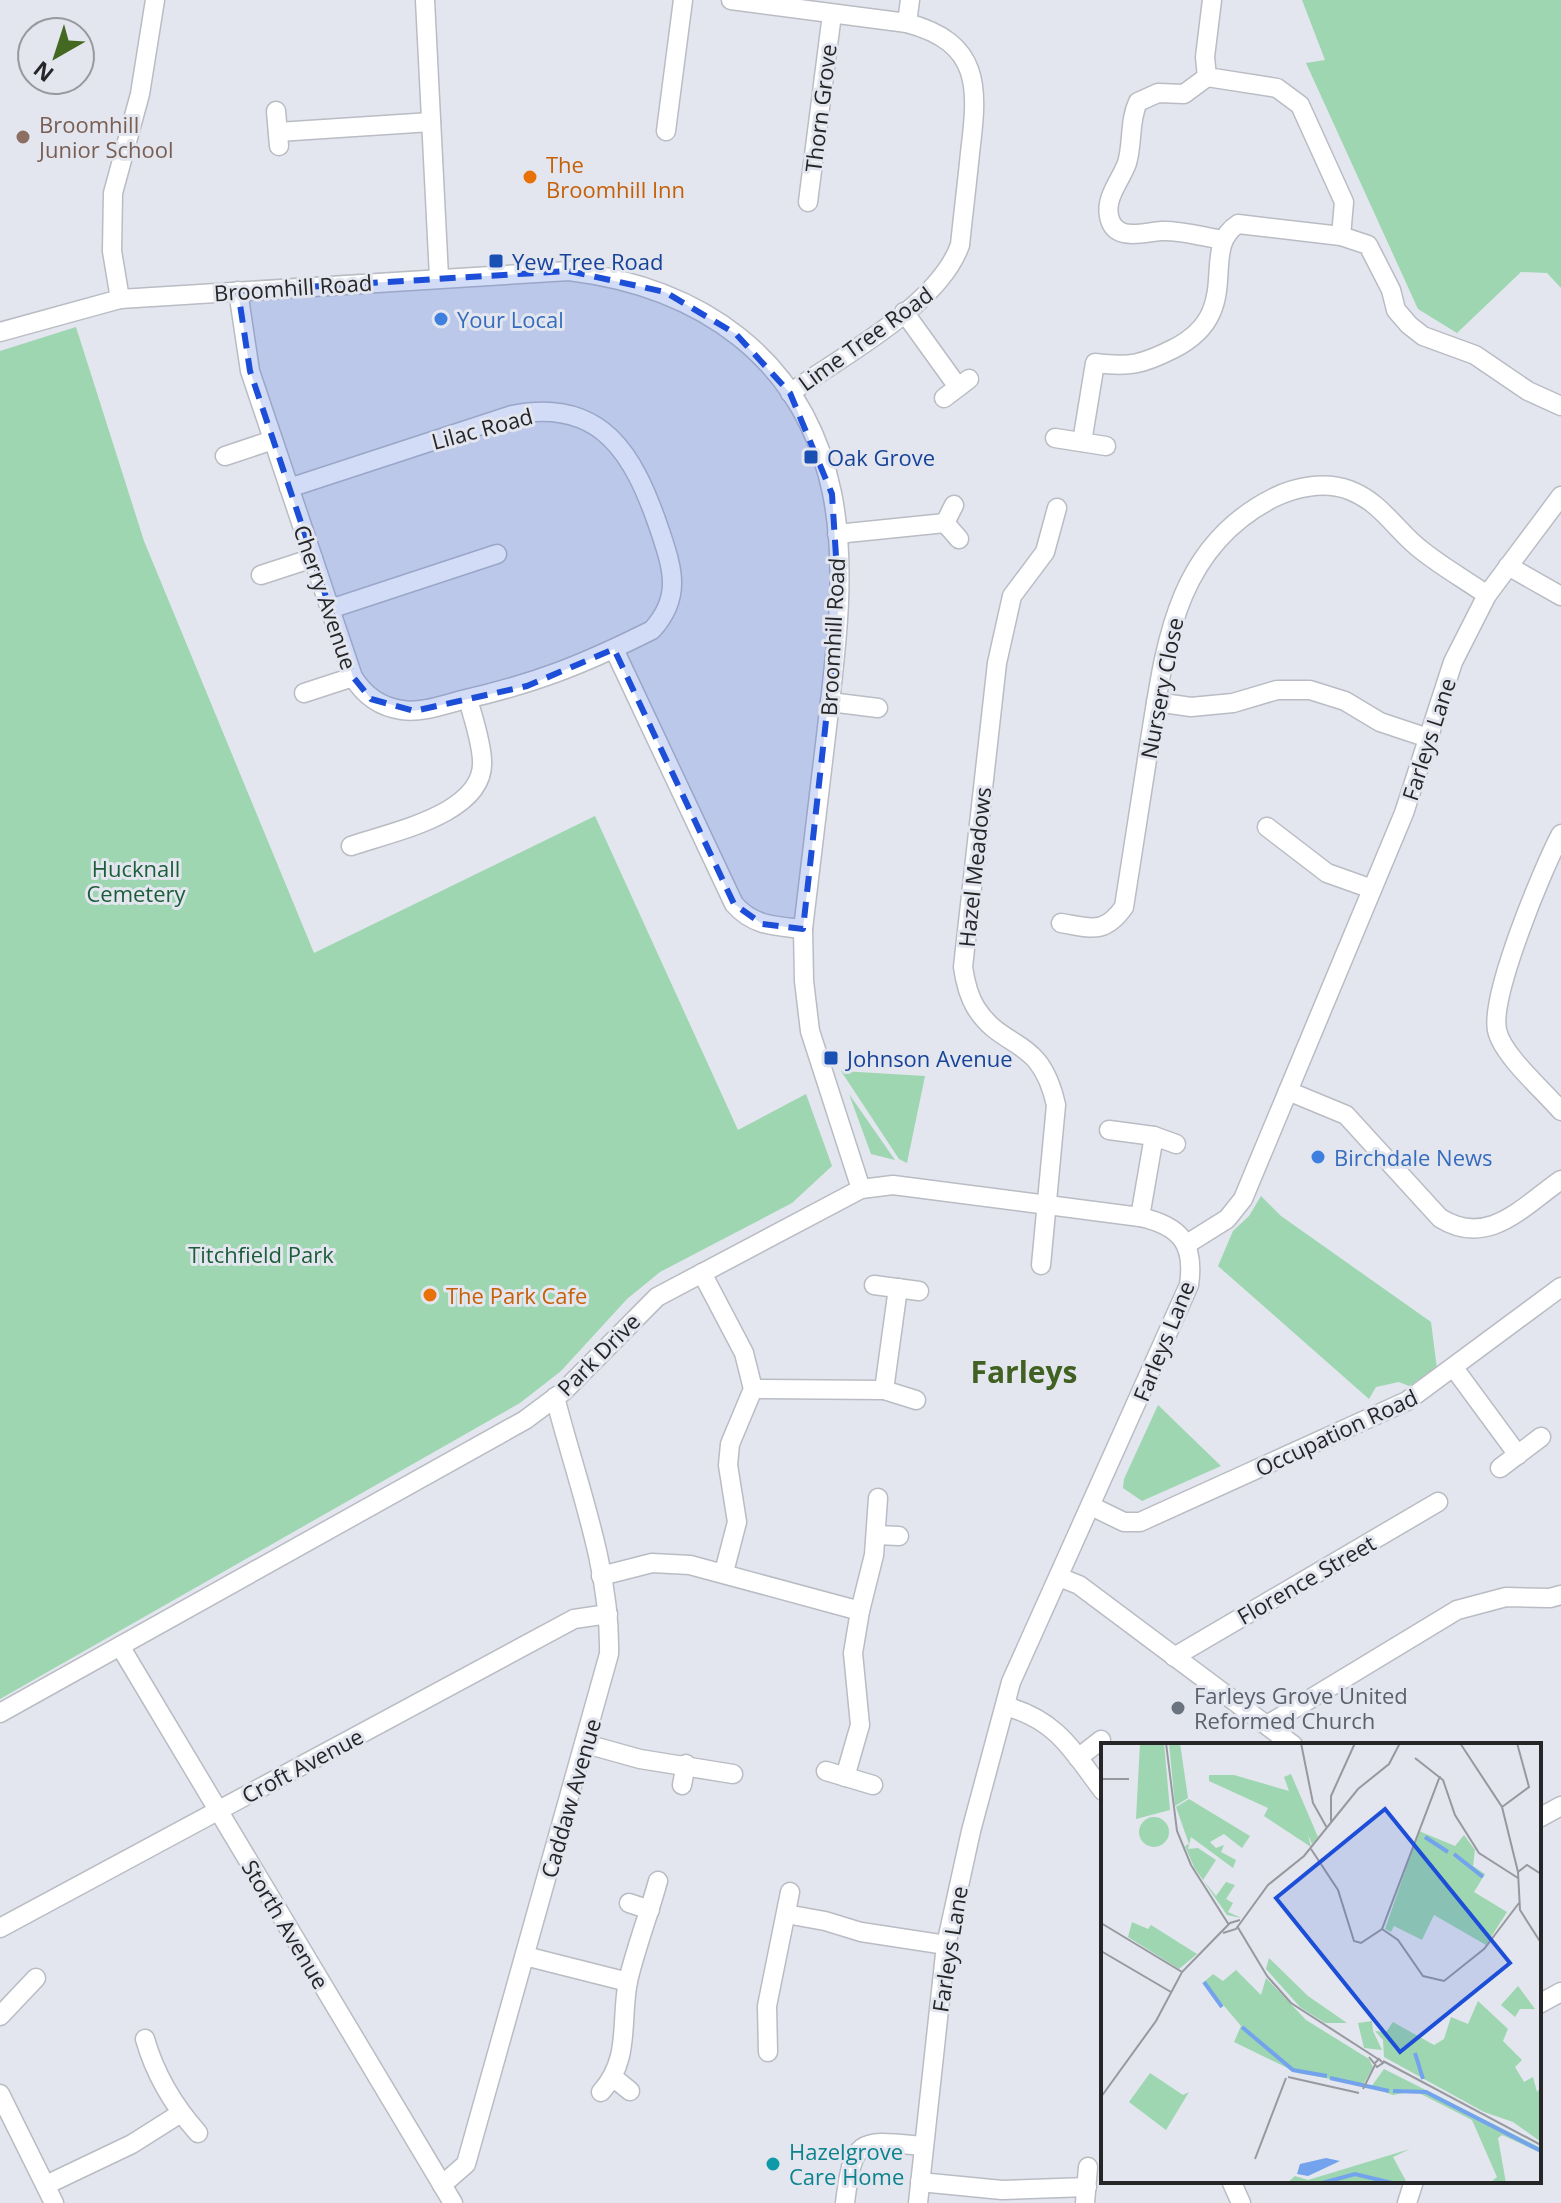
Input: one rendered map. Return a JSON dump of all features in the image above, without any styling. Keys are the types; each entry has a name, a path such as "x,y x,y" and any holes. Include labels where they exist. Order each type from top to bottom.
{"street":[{"path":"120,299 112,251 113,193 143,78 155,0"},
{"path":"425,0 439,277"},
{"path":"666,131 683,0"},
{"name":"Lime Tree Road","path":"731,0 821,9 907,23 935,31 957,49 970,72 977,99 960,245 952,267 937,287 790,393"},
{"path":"907,23 910,0"},
{"path":"1207,77 1205,57 1212,0"},
{"name":"Thorn Grove","path":"808,202 821,9"},
{"path":"1223,240 1162,231 1142,235 1123,233 1113,227 1108,215 1110,199 1127,162 1138,102 1158,93 1184,94 1207,77 1277,88 1300,105 1344,202 1341,236"},
{"path":"276,111 279,139 431,122"},
{"path":"1082,442 1095,363 1127,367 1141,364 1193,339 1204,329 1213,312 1223,240 1229,229 1248,223 1341,236 1368,245 1391,290 1396,310 1409,325 1423,336 1475,355 1528,391 1561,406"},
{"name":"Broomhill Road","path":"0,332 120,299 569,271 641,284 693,306 736,334 775,372 790,393 823,460 837,534 839,603 803,929 810,1031 861,1189"},
{"name":"Cherry Avenue","path":"238,291 250,371 353,677 371,699 399,710 414,711 527,686 614,649"},
{"path":"904,312 957,388"},
{"name":"Lilac Road","path":"289,488 525,413 569,416 597,428 623,450 642,478 675,581 673,595 663,618 652,630 614,649"},
{"path":"1055,438 1106,446"},
{"path":"225,456 273,440"},
{"name":"Nursery Close","path":"1061,923 1096,929 1112,923 1124,907 1164,652 1178,605 1197,565 1219,537 1245,512 1286,492 1317,485 1347,489 1379,505 1429,556 1487,595"},
{"name":"Farleys Lane","path":"918,2203 946,1945 971,1831 1011,1682 1189,1285 1192,1258 1187,1244 1237,1208 1288,1091 1404,813 1453,662 1487,595 1561,496"},
{"path":"945,523 954,505"},
{"name":"Hazel Meadows","path":"1041,1265 1056,1105 1051,1083 1029,1049 994,1027 976,1009 963,967 997,663 1012,596 1045,552 1057,508"},
{"path":"837,534 945,523"},
{"path":"945,523 959,539"},
{"path":"330,609 497,554"},
{"path":"261,575 313,558"},
{"path":"1508,566 1561,596"},
{"path":"614,649 734,904 752,920 762,924 803,929"},
{"path":"304,693 353,677"},
{"path":"1156,702 1191,707 1233,703 1277,690 1310,690 1345,701 1380,722 1428,738"},
{"path":"351,846 454,809 469,798 480,780 482,761 468,699"},
{"path":"830,702 878,708"},
{"path":"1267,827 1327,873 1372,889"},
{"path":"1561,834 1553,867 1496,1012 1497,1032 1505,1048 1561,1111"},
{"path":"1288,1091 1346,1115 1440,1218 1453,1226 1481,1230 1494,1226 1561,1180"},
{"path":"1109,1130 1154,1136 1176,1144"},
{"path":"1140,1217 1154,1136"},
{"name":"Park Drive","path":"0,1713 525,1420 555,1397 657,1297 861,1189 893,1185 1140,1217 1170,1228 1187,1244"},
{"path":"702,1273 744,1353 753,1389 730,1444 728,1465 737,1522 724,1572"},
{"path":"874,1285 919,1291"},
{"name":"Occupation Road","path":"1091,1506 1124,1522 1140,1522 1407,1401 1561,1287"},
{"path":"884,1390 898,1288"},
{"path":"1454,1368 1518,1455"},
{"path":"753,1389 884,1390 916,1400"},
{"name":"Caddaw Avenue","path":"442,2185 466,2164 609,1654 608,1614 601,1576 555,1397"},
{"path":"1500,1468 1541,1437"},
{"path":"845,1777 860,1725 853,1653 876,1535 878,1498"},
{"name":"Florence Street","path":"1174,1657 1438,1502"},
{"path":"876,1535 899,1536"},
{"path":"601,1576 652,1563 724,1572 860,1611"},
{"path":"1059,1577 1079,1585 1290,1743"},
{"path":"1267,1725 1457,1610 1506,1597 1550,1598 1561,1595"},
{"name":"Croft Avenue","path":"0,1928 574,1619 608,1614"},
{"name":"Storth Avenue","path":"120,1646 453,2203"},
{"path":"1005,1706 1043,1720 1101,1788"},
{"path":"1078,1758 1101,1740"},
{"path":"586,1744 640,1759 733,1774"},
{"path":"682,1785 686,1764"},
{"path":"826,1771 873,1785"},
{"path":"1541,1817 1561,1806"},
{"path":"630,2091 607,2085 625,2042 628,1982 658,1881"},
{"path":"768,2052 767,2006 790,1892"},
{"path":"629,1903 650,1910"},
{"path":"786,1914 861,1932 946,1945"},
{"path":"525,1956 628,1982"},
{"path":"0,2016 36,1978"},
{"path":"1541,2003 1561,1992"},
{"path":"145,2039 152,2064 181,2113 198,2133"},
{"path":"0,2094 54,2203"},
{"path":"46,2185 132,2144 181,2113"},
{"path":"845,2203 850,2163 865,2145 877,2141 923,2146"},
{"path":"920,2182 1086,2195 1088,2167"},
{"path":"1232,2183 1241,2203"},
{"path":"1407,2203 1413,2183"}],"highlighted area":[{"path":"569,271 665,292 736,334 790,393 832,494 839,603 803,929 762,924 734,904 614,649 527,686 414,711 371,699 353,677 250,371 238,291"}],"green space":[{"path":"1302,0 1561,0 1561,288 1547,273 1521,272 1457,333 1418,309 1306,63 1325,60"},
{"name":"Titchfield Park","path":"76,327 144,541 314,953 595,816 738,1130 806,1094 832,1166 792,1203 660,1272 627,1299 561,1371 520,1403 0,1699 0,351"},
{"path":"841,1071 925,1076 907,1163 899,1159"},
{"path":"849,1094 895,1160 871,1154"},
{"path":"1261,1196 1281,1216 1431,1322 1437,1369 1409,1386 1399,1382 1376,1387 1369,1399 1218,1266 1233,1231 1249,1216"},
{"path":"1158,1405 1221,1466 1142,1501 1123,1488 1124,1479"}],"place":[{"name":"Broomhill Junior School","path":"23,137"},
{"name":"The Broomhill Inn","path":"530,177"},
{"name":"Yew Tree Road","path":"496,261"},
{"name":"Your Local","path":"441,319"},
{"name":"Oak Grove","path":"811,457"},
{"name":"Johnson Avenue","path":"831,1058"},
{"name":"Birchdale News","path":"1318,1157"},
{"name":"The Park Cafe","path":"430,1295"},
{"name":"Farleys Grove United Reformed Church","path":"1178,1708"},
{"name":"Hazelgrove Care Home","path":"773,2164"}],"district":[{"name":"Farleys","path":"1024,1371"}],"park label":[{"name":"Hucknall Cemetery","path":"136,880"}]}
